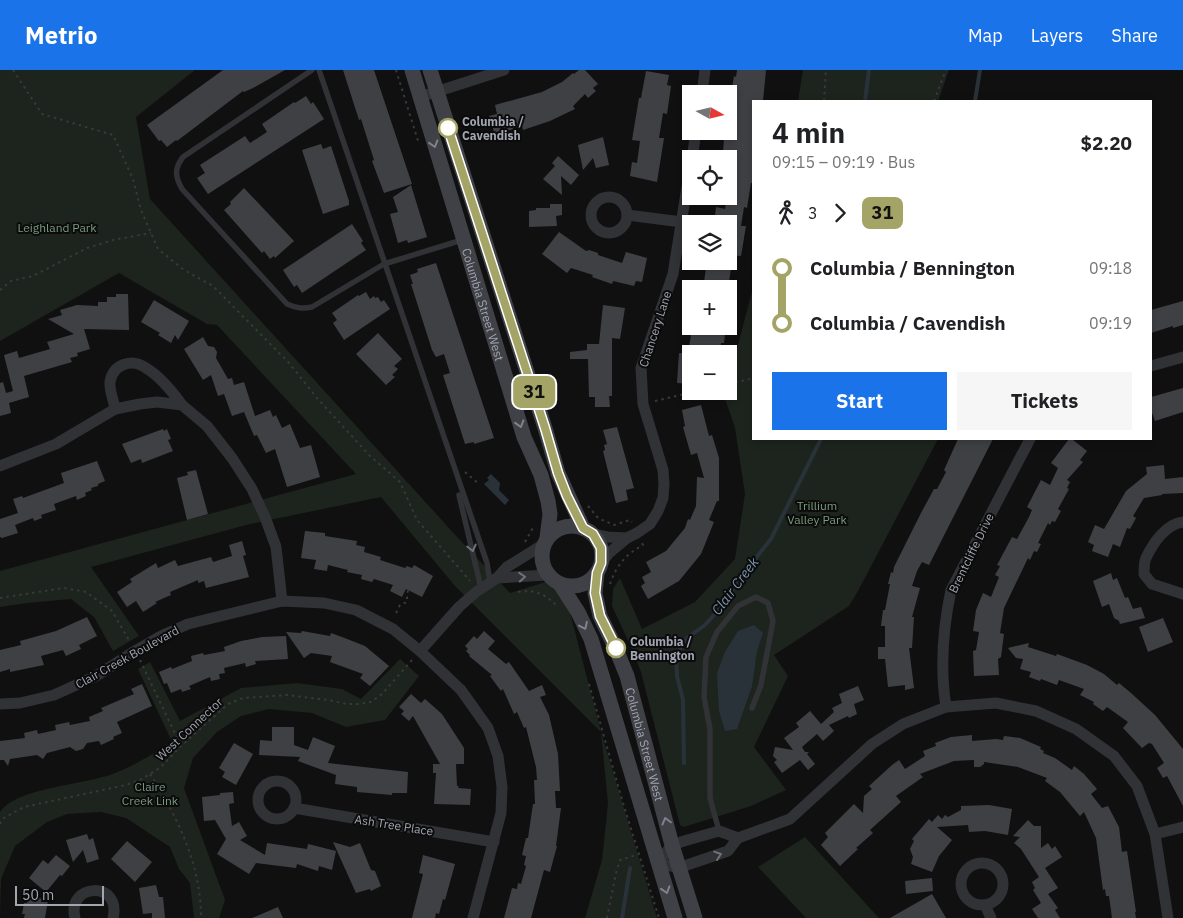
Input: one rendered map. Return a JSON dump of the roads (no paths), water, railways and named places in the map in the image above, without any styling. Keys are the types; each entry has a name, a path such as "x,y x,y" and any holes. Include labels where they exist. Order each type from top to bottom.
{"main road":[{"name":"Columbia Street West","path":"412,70 524,437 541,475 550,514 545,541"},
{"name":"Columbia Street West","path":"430,70 558,473 588,531"},
{"path":"573,526 588,531 601,548 599,568 584,584 568,586 554,580 542,560 545,541 554,531 563,527 573,526"},
{"name":"Columbia Street West","path":"599,568 595,593 600,616 627,676 672,846 695,918"},
{"name":"Columbia Street West","path":"554,580 578,612 591,639 675,918"}],"street":[{"path":"420,97 504,70"},
{"path":"703,85 705,70"},
{"path":"627,215 682,222"},
{"name":"Chancery Lane","path":"599,568 609,553 627,538 650,524 663,498 663,470 642,404 641,368 673,274 682,222"},
{"path":"1152,366 1183,357"},
{"path":"115,409 110,383 114,372 120,365 133,362 145,367 160,379 182,405 207,426 232,458 252,489 265,517 276,547 282,601"},
{"path":"0,466 56,444 115,409 157,402 182,405"},
{"name":"Brentcliffe Drive","path":"946,707 943,687 945,625 951,590 1029,440"},
{"path":"1183,522 1177,522 1164,530 1146,559 1144,574 1152,584 1183,594"},
{"path":"588,531 606,537 627,538"},
{"path":"416,655 459,607 507,566 545,541"},
{"path":"486,585 554,580"},
{"name":"Clair Creek Boulevard","path":"0,704 20,703 54,695 96,676 161,636 188,624 282,601 324,602 356,610 393,630 416,655 461,690 488,728 498,756 502,787 501,813 473,918"},
{"path":"738,838 720,830 672,846 658,863 679,868 728,851 738,838 790,819 872,744 903,724 946,707 996,703 1036,711 1076,728 1114,756 1137,786 1155,834 1168,918"},
{"name":"Ash Tree Place","path":"294,808 494,842"},
{"path":"1155,834 1183,827"},
{"path":"75,918 74,908 76,901 82,894 90,890 100,891 109,896 114,903 113,918"},
{"path":"985,905 991,918"}],"lane":[{"path":"312,70 183,157 176,172 176,178 182,189 287,304 302,309 312,306 384,264 464,240"},
{"path":"319,70 486,563 486,585"},
{"path":"453,466 486,585"},
{"path":"720,830 710,798 710,729 704,697 706,657 717,632 738,606 756,597 768,602 773,621 760,685 752,708"}],"waterway":[{"name":"Clair Creek","path":"865,100 869,70"},
{"path":"975,100 980,70"},
{"name":"Clair Creek","path":"684,763 683,700 677,676 676,655 687,638 705,625 724,604 740,578 771,539 820,440"},
{"name":"Clair Creek","path":"622,918 630,868"}],"place":[{"name":"Columbia / Cavendish","path":"448,128"},
{"name":"Columbia / Bennington","path":"616,648"}],"park label":[{"name":"Leighland Park","path":"57,227"},
{"name":"Trillium Valley Park","path":"817,512"},
{"name":"Claire Creek Link","path":"150,793"}]}
